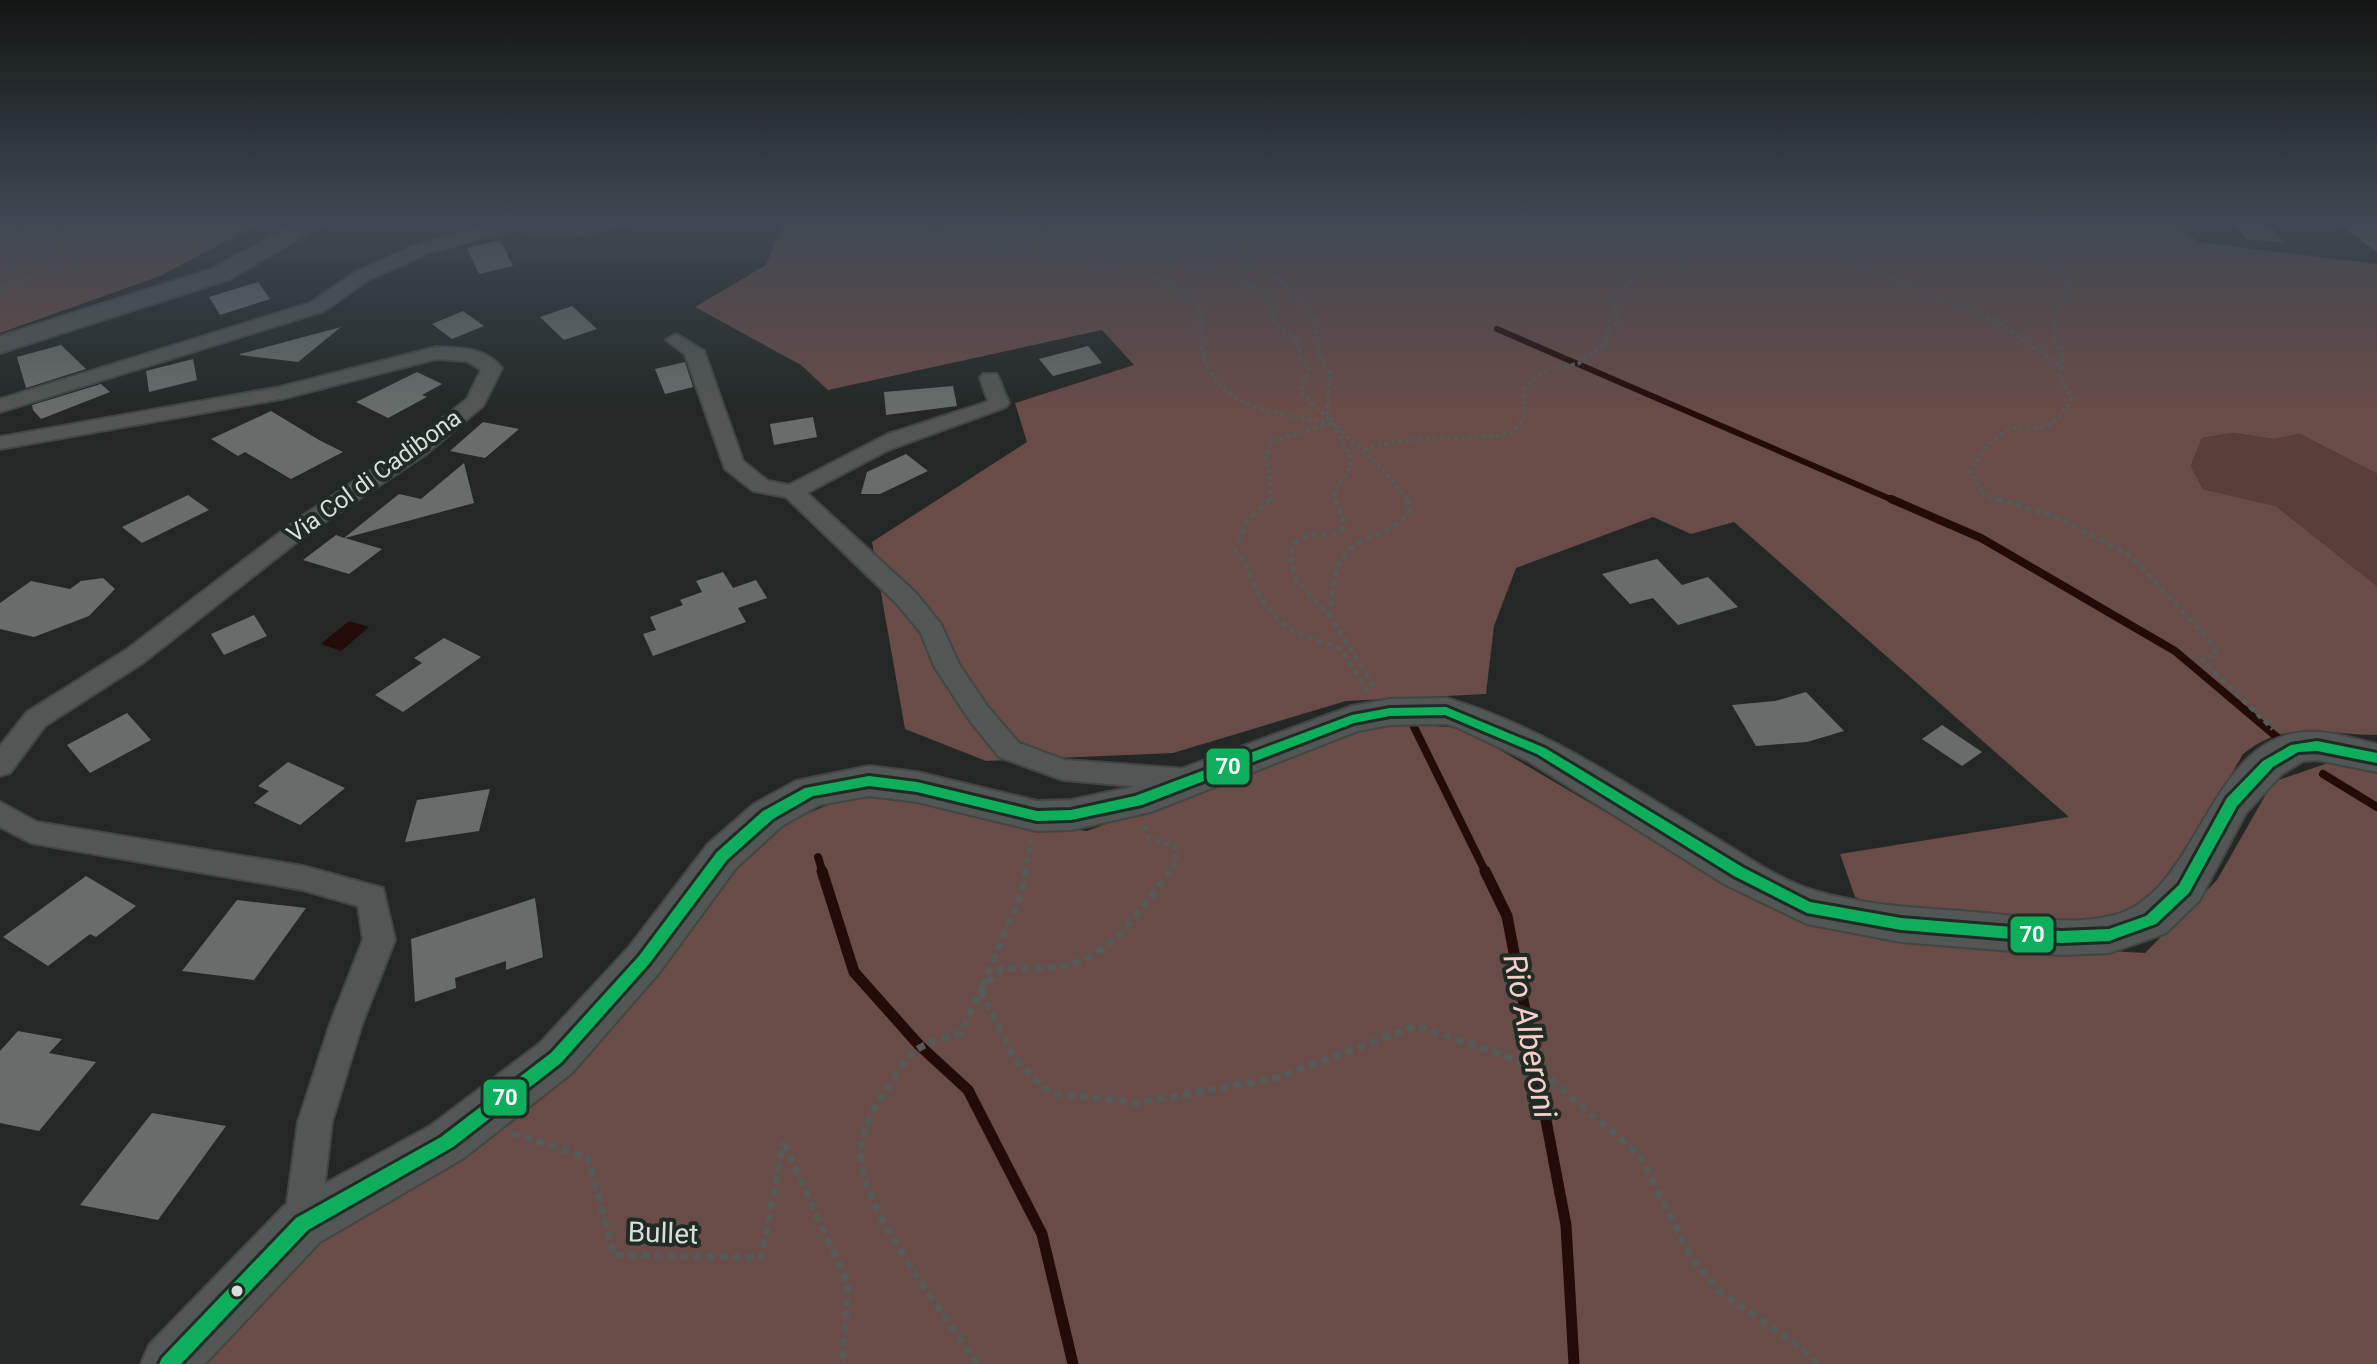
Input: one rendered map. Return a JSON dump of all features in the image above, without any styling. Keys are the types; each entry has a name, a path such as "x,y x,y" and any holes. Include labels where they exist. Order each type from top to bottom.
{"street":[{"path":"0,345 191,284"},
{"path":"0,406 75,380 249,331 317,307 351,284"},
{"path":"676,340 694,351 733,464 761,486 793,492 906,598 932,630 947,666 979,714 1009,750 1063,770 1188,780"},
{"name":"Via Col di Cadibona","path":"0,443 267,396 436,353 472,355 492,368 476,402 464,412 418,449 303,526 135,656 36,719 0,766"},
{"path":"793,492 845,462 912,433 978,416 999,403 990,378"},
{"path":"168,1364 302,1224 447,1142 556,1058 644,960 722,856 768,815 810,792 869,781 917,787 1037,816 1071,815 1137,801 1352,719 1376,706 1446,711 1527,745 1739,872 1807,907 1901,924 2061,937 2109,935 2151,920 2184,889 2232,802 2268,764 2295,748 2317,746 2377,758"},
{"path":"0,813 31,832 303,878 372,897 379,940 346,1024 315,1122 302,1224"}],"path":[{"path":"1158,284 1174,289 1196,304 1201,314 1200,346 1226,396 1238,402 1331,424"},
{"path":"1243,284 1273,300 1273,323 1296,338 1301,358 1309,369 1300,392 1331,424 1364,450 1411,506 1409,516 1398,528 1362,541 1346,553 1334,574 1330,616"},
{"path":"1279,284 1295,295 1311,314 1320,362 1330,373 1327,411 1350,456 1350,468 1335,489 1335,500 1345,525 1340,533 1308,535 1292,545 1290,556 1294,578 1304,595 1330,616 1376,706"},
{"path":"1364,450 1390,440 1493,437 1512,433 1524,417 1524,390 1529,382 1550,369 1578,364 1606,343 1609,327 1619,322 1611,297 1623,284"},
{"path":"1905,284 1998,322 2060,365"},
{"path":"2068,284 2069,299 2056,316 2052,331 2057,352 2063,358 2057,371 2059,381 2072,398 2061,417 2050,426 2004,432 1975,461 1970,472 1976,485 1984,495 2058,518 2131,556 2209,640 2217,654 2202,660 2295,748"},
{"path":"1331,424 1272,441 1265,459 1270,472 1270,502 1247,521 1235,550 1246,560 1248,575 1279,619 1296,635 1341,649 1376,706"},
{"path":"981,990 1002,969 1062,966 1089,957 1143,907 1176,863 1175,845 1149,839 1137,801"},
{"path":"977,1364 872,1197 861,1154 870,1121 919,1045 961,1033 1022,892 1037,816"},
{"path":"981,990 994,1023 1015,1060 1050,1093 1138,1103 1277,1078 1416,1026 1535,1066 1640,1156 1691,1257 1719,1291 1801,1348 1817,1364"},
{"name":"Bullet","path":"479,1117 489,1126 588,1158 614,1255 761,1258 784,1142 848,1284 842,1364"}],"shaded area":[{"path":"0,284 139,284 0,333"},
{"path":"734,284 2377,284 2377,474 2300,434 2274,439 2232,433 2202,438 2191,466 2203,489 2276,506 2377,586 2377,735 2291,732 2259,743 2243,754 2163,895 2108,925 1898,915 1855,897 1840,854 2069,817 1734,522 1691,534 1653,517 1516,568 1494,626 1486,694 1346,701 1173,753 986,761 905,729 872,542 1027,442 1015,403 1134,365 1102,330 828,390 801,365 695,307"},
{"path":"2232,433 2274,439 2300,434 2377,474 2377,586 2276,506 2203,489 2191,466 2202,438"},
{"path":"349,621 369,627 341,651 321,644"},
{"path":"1377,722 1463,728 1763,905 1810,925 1934,941 2145,953 2217,880 2273,782 2337,760 2377,768 2377,1364 194,1364 307,1243 695,913 769,829 850,796 910,795 1003,819 1087,831"}],"building":[{"path":"259,284 270,299 220,315 209,297"},
{"path":"572,306 597,329 564,340 540,317"},
{"path":"463,311 484,326 452,339 432,324"},
{"path":"341,327 298,362 240,355 240,354"},
{"path":"61,345 86,369 26,388 17,357"},
{"path":"1088,346 1102,363 1053,376 1039,359"},
{"path":"193,359 197,380 149,392 146,371"},
{"path":"685,362 693,387 665,394 655,369"},
{"path":"417,372 442,384 422,395 427,397 388,418 356,402"},
{"path":"101,384 110,392 41,419 33,410 32,405"},
{"path":"953,386 957,406 886,415 884,392"},
{"path":"271,411 343,452 291,479 245,452 238,456 211,439"},
{"path":"813,417 817,437 774,445 770,424"},
{"path":"483,422 519,429 485,458 450,451"},
{"path":"906,454 928,471 880,494 861,494 867,472"},
{"path":"464,463 474,503 345,538 382,549 349,574 303,560 336,535 344,538 399,494 421,499"},
{"path":"188,495 209,510 142,543 122,527"},
{"path":"1657,559 1682,585 1708,577 1738,607 1678,625 1653,598 1630,604 1602,574"},
{"path":"723,572 733,588 756,580 767,598 738,608 746,622 653,656 643,634 656,630 650,617 683,605 680,600 702,592 696,581"},
{"path":"103,578 115,589 89,616 34,637 0,629 0,603 31,581 70,589 81,581"},
{"path":"254,615 267,636 224,655 211,634"},
{"path":"444,638 481,657 403,712 375,695 422,663 414,658"},
{"path":"1806,692 1844,731 1807,742 1756,746 1732,705 1775,701"},
{"path":"127,713 151,740 90,773 67,745"},
{"path":"1942,725 1982,752 1962,766 1922,739"},
{"path":"288,762 345,788 300,825 254,803 269,791 258,786"},
{"path":"490,789 479,831 405,842 417,800"},
{"path":"86,876 136,906 96,937 90,934 48,966 3,937"},
{"path":"535,898 543,957 506,970 506,961 455,978 456,988 415,1002 411,939"},
{"path":"237,900 306,908 254,980 182,971"},
{"path":"18,1031 62,1039 49,1053 96,1062 39,1131 0,1123 0,1051"},
{"path":"152,1113 226,1126 158,1220 80,1205"}],"waterway":[{"path":"1497,329 1895,501"},
{"path":"1891,499 1981,538 2175,651 2278,738"},
{"name":"Rio Alberoni","path":"1414,727 1486,873"},
{"path":"2323,774 2377,807"},
{"path":"818,857 823,873"},
{"path":"822,871 854,972 919,1045 968,1090 1042,1234 1073,1364"},
{"name":"Rio Alberoni","path":"1485,871 1507,916 1566,1225 1574,1364"}],"transit line":[{"name":"70","path":"168,1364 302,1224 447,1142 556,1058 644,960 722,856 768,815 810,792 869,781 917,787 1037,816 1071,815 1137,801 1352,719 1390,712 1446,711 1541,751 1739,872 1807,907 1901,924 2061,937 2109,935 2151,920 2184,889 2232,802 2268,764 2295,748 2317,746 2377,758"}]}
